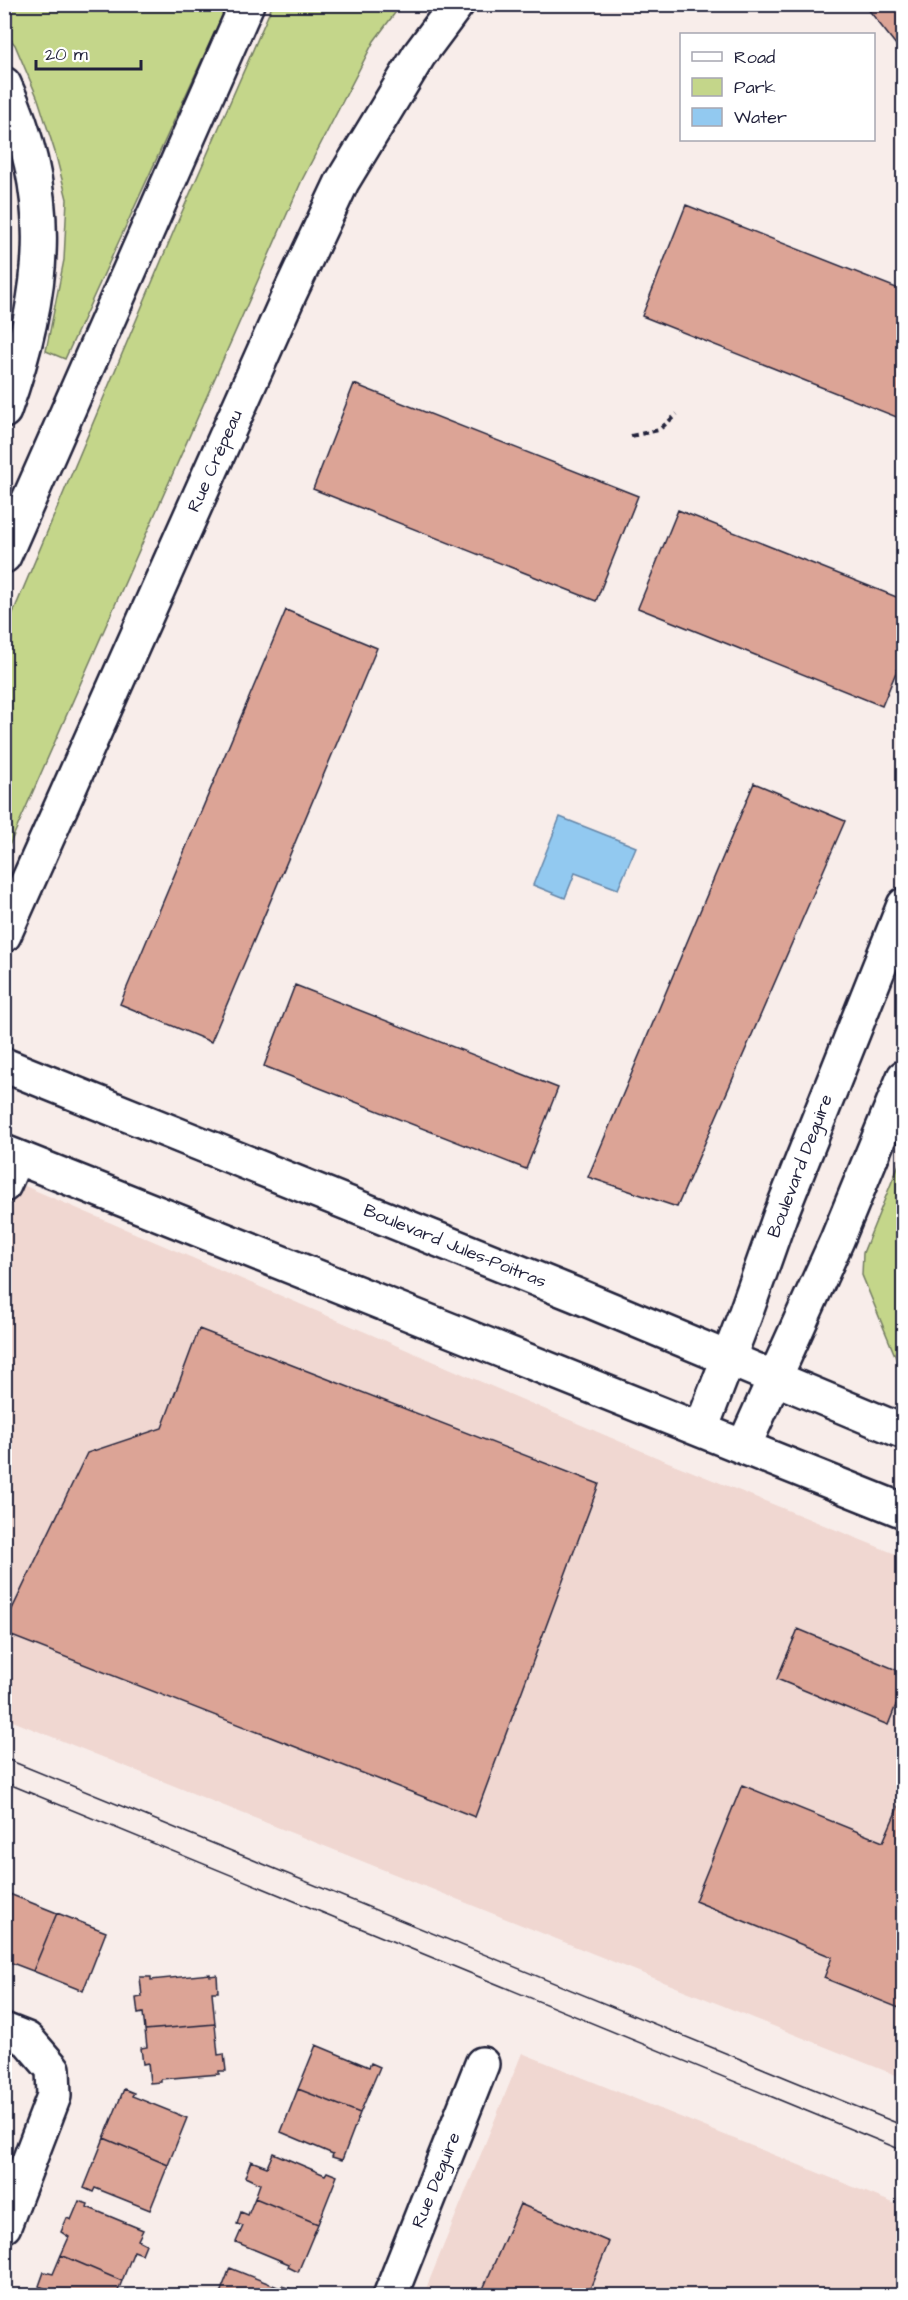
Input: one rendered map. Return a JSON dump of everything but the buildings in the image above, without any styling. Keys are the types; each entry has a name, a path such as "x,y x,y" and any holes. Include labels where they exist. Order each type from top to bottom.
{"main road":[{"path":"4,556 247,4"},
{"name":"Rue Crépeau","path":"4,935 289,295 342,182 419,55 457,4"},
{"path":"4,84 19,117 33,162 40,229 38,275 31,321 4,411"},
{"name":"Boulevard Deguire","path":"702,1429 780,1216 903,905"},
{"name":"Boulevard Jules-Poitras","path":"4,1065 775,1377 903,1432"},
{"path":"744,1446 837,1240 903,1077"},
{"path":"8,1165 702,1429 903,1511"},
{"path":"4,2030 27,2039 53,2069 54,2096 4,2226"},
{"name":"Rue Deguire","path":"390,2295 482,2064"}],"path":[{"path":"631,436 658,430 677,414"}],"shaded area":[{"path":"4,1177 656,1457 903,1557 903,2078 5,1718"},
{"path":"522,2053 903,2207 903,2295 423,2296"}],"green space":[{"path":"5,4 227,5 65,359 46,351 64,260 67,199 38,99 15,45 5,32"},
{"path":"273,4 401,5 374,41 302,180 5,855 5,632 178,221"},
{"path":"5,174 9,248 5,293"},
{"path":"903,1154 903,1375 862,1275 863,1253"}],"water":[{"path":"560,817 636,847 618,889 575,873 565,898 533,885"}],"tram line":[{"path":"4,1758 904,2126"},
{"path":"4,1782 904,2151"}]}
